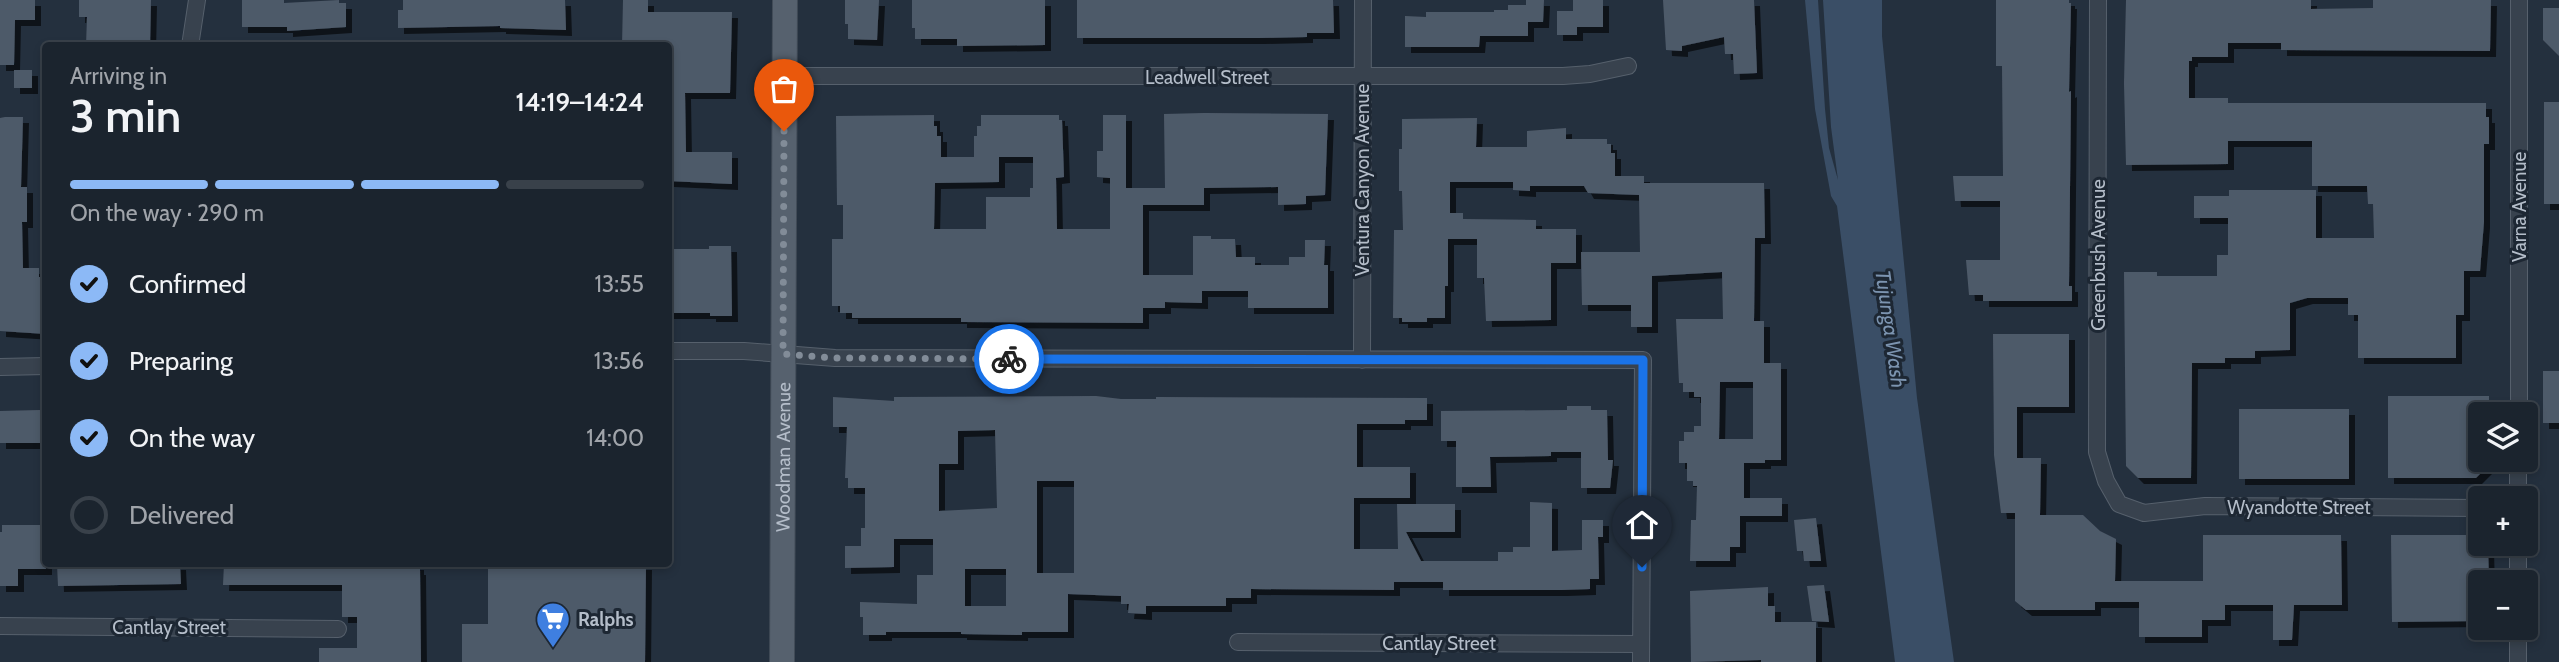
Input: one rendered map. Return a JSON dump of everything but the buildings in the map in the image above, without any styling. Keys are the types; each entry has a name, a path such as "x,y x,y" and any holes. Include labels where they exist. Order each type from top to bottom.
{"main road":[{"name":"Woodman Avenue","path":"782,662 785,0"}],"street":[{"path":"191,42 197,0"},
{"name":"Ventura Canyon Avenue","path":"1362,360 1363,0"},
{"name":"Greenbush Avenue","path":"2098,0 2097,452 2106,481 2119,504"},
{"name":"Varna Avenue","path":"2519,0 2519,402"},
{"name":"Leadwell Street","path":"784,76 1563,76 1590,74 1628,66"},
{"path":"672,351 835,358 1643,360 1641,662"},
{"path":"0,367 42,366"},
{"name":"Wyandotte Street","path":"2119,504 2144,513 2205,506 2468,508"},
{"name":"Cantlay Street","path":"0,626 338,629"},
{"path":"2518,640 2518,662"},
{"name":"Cantlay Street","path":"1237,642 1641,645"}],"water":[{"name":"Tujunga Wash","path":"1805,0 1818,0 1829,148 1838,180 1831,127 1823,0 1882,0 1882,36 1917,398 1954,662 1895,662 1837,206 1831,196 1815,109"}],"way so far":[{"path":"784,131 783,354 835,358 1009,359"}],"place":[{"name":"Ralphs","path":"553,649"}],"route":[{"path":"1009,359 1643,360 1642,567"}]}
